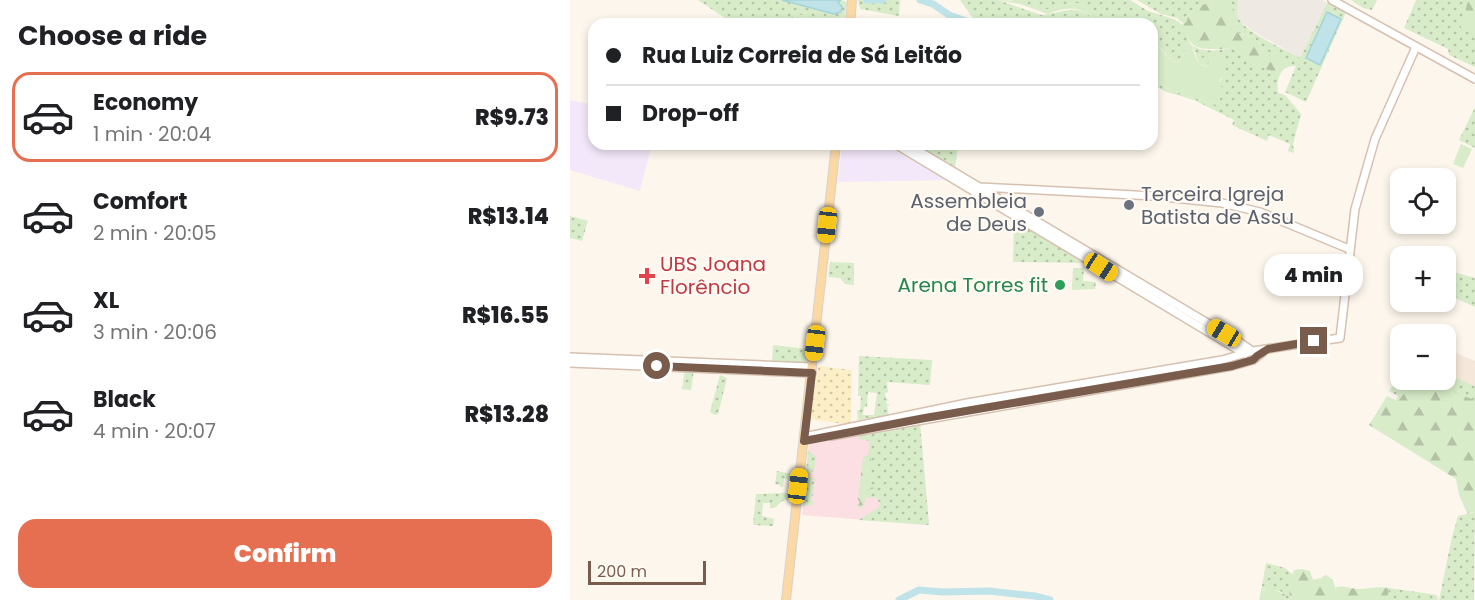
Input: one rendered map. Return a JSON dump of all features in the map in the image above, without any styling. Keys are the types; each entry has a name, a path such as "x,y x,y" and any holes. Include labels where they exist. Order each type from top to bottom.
{"main road":[{"path":"850,18 852,0"},
{"path":"786,600 835,150"}],"street":[{"path":"1332,0 1475,80"},
{"path":"1115,382 1268,349 1340,338 1355,209 1375,139 1416,47"},
{"path":"905,150 1255,353"},
{"path":"917,150 1245,354 1249,362"},
{"path":"979,187 1154,196 1222,203 1260,212 1349,249"},
{"path":"804,439 985,404 1249,362 1255,353"},
{"path":"570,357 812,370"},
{"path":"570,363 812,370"}],"shaded area":[{"path":"1239,0 1322,0 1327,3 1300,58 1239,21 1236,9"},
{"path":"570,100 588,104 588,150 650,150 640,191 570,170"},
{"path":"841,150 894,150 947,180 838,182"},
{"path":"1456,353 1475,361 1475,386 1456,377"},
{"path":"920,423 929,525 802,515 809,443"}],"green space":[{"path":"698,0 782,0 834,14 838,2 841,0 847,2 845,18 725,18"},
{"path":"858,0 900,0 899,16 860,9"},
{"path":"960,0 998,0 1041,15 1078,10 1092,18 973,18"},
{"path":"997,0 1019,1 1040,9 1077,3 1101,18 1092,18 1087,13 1075,9 1048,14 1020,4"},
{"path":"1010,0 1130,0 1148,11 1174,19 1183,25 1189,41 1179,63 1171,59 1158,46 1158,18 1101,18 1077,3 1040,9"},
{"path":"1137,0 1213,0 1190,12 1184,24 1177,18 1161,14"},
{"path":"1213,0 1230,0 1236,14 1239,33 1254,37 1260,46 1289,64 1272,71 1259,65 1244,53 1242,56 1233,47 1209,49 1194,45 1183,25 1190,12"},
{"path":"1230,0 1239,0 1237,10 1239,19 1249,29 1300,58 1327,3 1346,12 1306,102 1285,92 1296,66 1286,68 1280,74 1278,93 1285,95 1301,114 1293,144 1294,153 1288,151 1290,144 1269,135 1267,141 1232,125 1234,120 1194,100 1158,88 1158,83 1170,90 1217,105 1222,94 1225,94 1219,83 1225,73 1209,62 1207,67 1199,63 1192,45 1196,48 1212,50 1233,47 1241,55 1244,52 1254,62 1267,69 1276,71 1282,66 1254,37 1239,33 1236,14"},
{"path":"1351,0 1377,0 1372,10 1363,8"},
{"path":"1416,0 1475,0 1475,67 1449,55 1448,49 1404,28"},
{"path":"1475,0 1475,29 1464,30 1461,29 1461,19 1465,17 1467,2"},
{"path":"791,13 810,18 792,18"},
{"path":"1189,41 1197,60 1202,65 1207,67 1209,62 1202,57 1206,57 1209,53 1223,59 1225,77 1219,82 1225,94 1222,94 1217,105 1170,90 1158,83 1158,46 1171,60 1179,63"},
{"path":"1475,107 1475,148 1459,140"},
{"path":"1461,144 1472,149 1463,168 1453,164"},
{"path":"920,150 957,150 955,169"},
{"path":"570,216 588,221 582,241 570,238"},
{"path":"1014,219 1089,263 1013,262"},
{"path":"830,262 854,263 854,285 845,284 840,278 828,277"},
{"path":"1073,268 1084,268 1083,281 1096,282 1095,289 1072,290"},
{"path":"1456,273 1475,278 1475,307 1456,298"},
{"path":"773,345 808,349 806,365 772,363"},
{"path":"859,356 932,360 930,385 887,382 888,392 885,393 886,399 889,400 886,401 887,404 890,405 887,406 889,415 869,421 868,418 858,420 857,410 860,410 861,396 858,396","holes":["868,392 877,393 874,415 863,415 864,407 867,407"]},
{"path":"685,369 694,370 691,390 682,389"},
{"path":"720,375 727,378 718,414 715,415 710,412"},
{"path":"1456,377 1475,386 1475,405 1434,390 1456,390"},
{"path":"1407,390 1445,390 1475,400 1475,512 1467,513 1459,495 1456,479 1369,425 1387,396 1398,401"},
{"path":"1408,390 1399,399 1397,406 1392,408 1398,396 1389,391"},
{"path":"920,423 929,525 859,520 879,507 880,503 875,497 867,498 863,492 870,441 859,439 859,434"},
{"path":"808,450 816,457 814,469 810,475 806,474"},
{"path":"869,455 871,458 868,487 875,488 867,490 865,502 861,508 857,507 860,502 858,500 863,457"},
{"path":"777,471 796,475 796,480 784,479 783,487 780,487 775,484"},
{"path":"806,477 816,480 813,481 815,486 812,487 815,488 812,489 814,492 811,497 813,498 811,499 812,506 803,505"},
{"path":"790,493 790,500 784,500 774,508 770,508 770,503 763,503 762,516 774,519 773,526 753,525 756,494"},
{"path":"1475,512 1474,600 1439,600 1458,516"},
{"path":"1266,563 1285,568 1292,574 1289,600 1284,600 1285,594 1280,591 1265,589 1261,591"},
{"path":"1294,570 1310,571 1313,580 1325,575 1329,577 1335,588 1389,588 1387,600 1289,600"},
{"path":"1269,588 1285,594 1284,600 1259,600 1261,591"},
{"path":"1389,588 1437,595 1438,600 1387,600"}],"sand":[{"path":"818,366 852,370 851,423 810,419"}],"water":[{"path":"782,0 841,0 838,2 842,7 841,12 834,14"},
{"path":"1327,12 1341,19 1320,65 1306,58"}],"waterway":[{"path":"867,0 883,0"},
{"path":"920,0 933,4 958,18"},
{"path":"899,600 919,590 989,591 1050,600"}],"place":[{"name":"Terceira Igreja Batista de Assu","path":"1129,205"},
{"name":"Assembleia de Deus","path":"1039,212"},
{"name":"UBS Joana Florêncio","path":"647,276"},
{"name":"Arena Torres fit","path":"1060,285"}],"route":[{"path":"657,366 812,373 804,441 1232,366 1249,362 1268,349 1314,341"}]}
